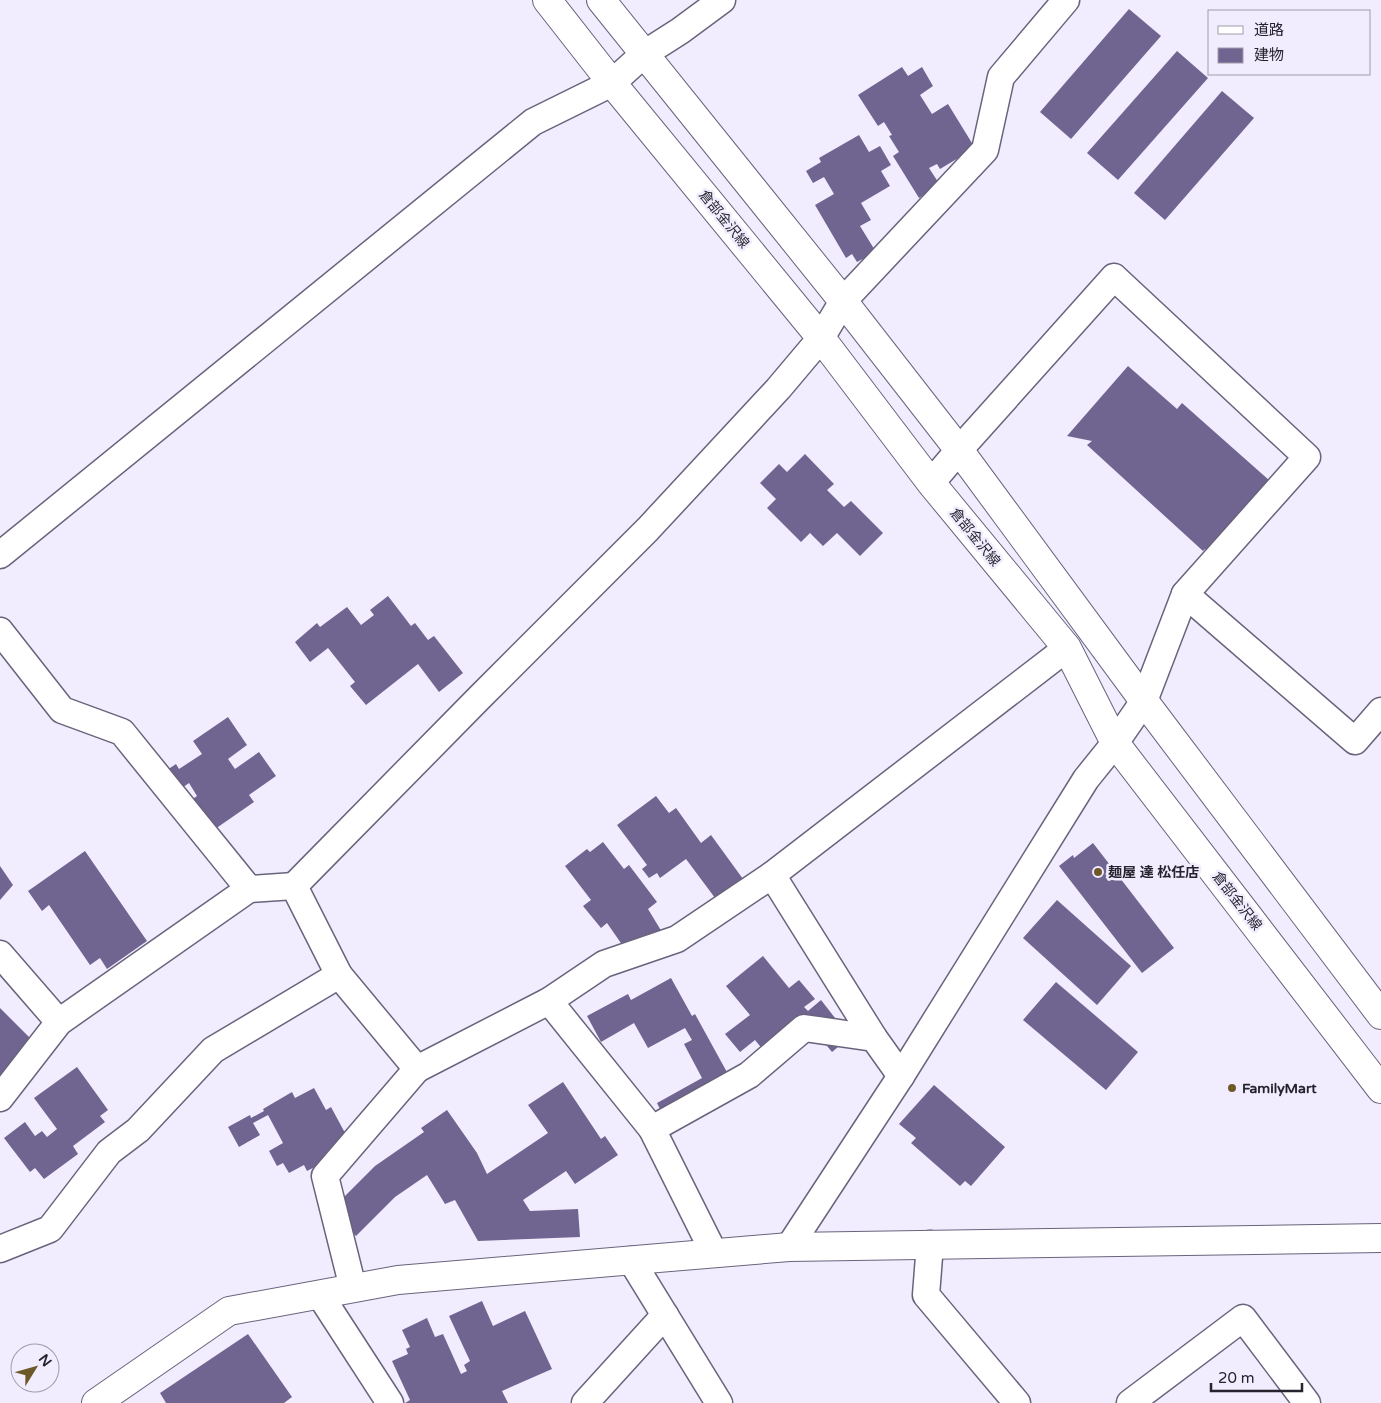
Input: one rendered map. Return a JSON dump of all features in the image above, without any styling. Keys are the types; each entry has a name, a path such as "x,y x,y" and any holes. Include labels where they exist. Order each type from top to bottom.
{"main road":[{"name":"倉部金沢線","path":"547,0 612,83 821,338 931,483 1066,648 1115,743 1381,1089"},
{"path":"601,0 959,450 1144,701 1381,1015"},
{"path":"96,1403 229,1311 398,1280 788,1247 1381,1238"}],"street":[{"path":"0,555 533,122 612,83 644,54 680,31 722,0"},
{"path":"0,1098 59,1022 249,889 294,886 648,529 778,389 821,338 842,302 985,150 1001,77 1066,0"},
{"path":"788,1247 901,1076 1086,779 1115,743 1144,701 1185,594 1307,457 1114,277 931,483"},
{"path":"1185,594 1355,741 1381,711"},
{"path":"0,631 62,710 122,732 249,889"},
{"path":"352,1288 325,1176 417,1069 549,1001 604,964 676,939 772,875 1066,648"},
{"path":"772,875 874,1038 901,1076"},
{"path":"294,886 339,975 417,1069"},
{"path":"0,954 59,1022"},
{"path":"0,1249 50,1229 109,1152 138,1130 212,1050 339,975"},
{"path":"549,1001 652,1129 714,1253"},
{"path":"652,1129 749,1075 804,1028 874,1038"},
{"path":"930,1244 926,1295 1017,1403"},
{"path":"631,1260 719,1403"},
{"path":"320,1294 390,1403"},
{"path":"585,1403 665,1315"},
{"path":"1130,1403 1243,1318 1307,1403"}],"building":[{"path":"1129,9 1161,36 1071,139 1040,112"},
{"path":"1177,51 1208,78 1118,180 1087,153"},
{"path":"902,67 908,76 922,67 933,86 920,95 932,114 948,104 975,148 940,169 937,164 929,168 940,185 919,198 893,156 899,152 889,136 892,135 884,122 878,126 858,95"},
{"path":"1222,91 1254,118 1165,220 1134,193"},
{"path":"859,135 869,152 880,146 891,165 881,171 890,186 861,203 871,220 860,226 876,252 857,262 852,254 846,258 815,205 834,194 824,177 813,183 806,171 821,162 819,158"},
{"path":"1128,366 1177,409 1182,403 1288,497 1226,567 1205,549 1203,551 1087,445 1092,441 1067,436"},
{"path":"805,454 834,484 827,490 844,507 851,501 883,533 860,556 837,533 823,546 810,533 801,542 767,508 776,499 760,483 779,464 787,472"},
{"path":"388,596 411,626 415,623 428,640 434,636 463,673 439,692 418,664 366,705 350,686 355,682 328,648 310,662 295,642 317,623 320,627 347,607 361,625 374,615 370,610"},
{"path":"228,717 247,745 228,759 235,769 259,752 276,776 249,795 254,802 205,836 184,805 197,796 189,783 169,797 155,778 176,764 179,769 202,754 193,741"},
{"path":"656,796 669,813 676,808 701,843 711,835 751,890 724,910 686,859 660,878 657,873 649,878 642,869 647,865 617,825"},
{"path":"603,842 624,869 629,865 657,902 648,909 668,942 632,959 607,923 601,928 583,906 591,900 565,866 587,849 590,852"},
{"path":"1093,843 1174,948 1142,973 1059,866 1073,855 1074,858"},
{"path":"85,851 147,941 107,969 100,958 90,965 49,905 42,911 28,891"},
{"path":"0,866 13,885 0,900"},
{"path":"1057,900 1131,966 1097,1005 1023,938"},
{"path":"763,956 789,988 799,980 815,999 804,1007 808,1011 821,1000 850,1037 832,1052 804,1018 764,1051 755,1040 740,1052 725,1034 750,1015 726,986"},
{"path":"671,978 692,1016 695,1014 734,1085 661,1111 657,1103 702,1078 684,1044 692,1040 685,1028 648,1048 634,1023 601,1042 587,1016 628,994 631,1000"},
{"path":"1056,982 1138,1052 1106,1090 1023,1020"},
{"path":"0,1008 39,1047 0,1086"},
{"path":"77,1067 108,1110 100,1116 105,1122 73,1146 78,1154 44,1179 35,1168 30,1172 4,1138 25,1122 35,1136 42,1131 47,1137 57,1129 34,1098"},
{"path":"563,1082 601,1139 605,1136 618,1155 575,1184 566,1171 523,1200 530,1211 578,1209 580,1237 478,1241 455,1200 445,1204 427,1175 395,1197 356,1236 336,1216 339,1202 375,1166 424,1132 421,1128 447,1110 477,1153 487,1174 548,1133 528,1105"},
{"path":"934,1085 1005,1147 971,1186 965,1181 960,1186 911,1143 916,1138 899,1124"},
{"path":"314,1088 326,1110 331,1107 351,1144 328,1160 307,1171 304,1165 289,1173 283,1163 277,1166 269,1151 283,1143 268,1115 253,1123 260,1135 239,1147 228,1127 250,1115 251,1118 264,1111 263,1109 292,1092 295,1098"},
{"path":"482,1301 493,1326 525,1311 552,1369 502,1391 508,1403 405,1403 410,1400 392,1361 408,1354 406,1349 410,1347 402,1330 427,1318 435,1337 443,1334 461,1374 467,1371 464,1365 470,1361 449,1316"},
{"path":"248,1334 292,1397 284,1403 166,1403 160,1393"}],"place":[{"name":"麺屋 達 松任店","path":"1098,872"},
{"name":"FamilyMart","path":"1232,1088"}]}
